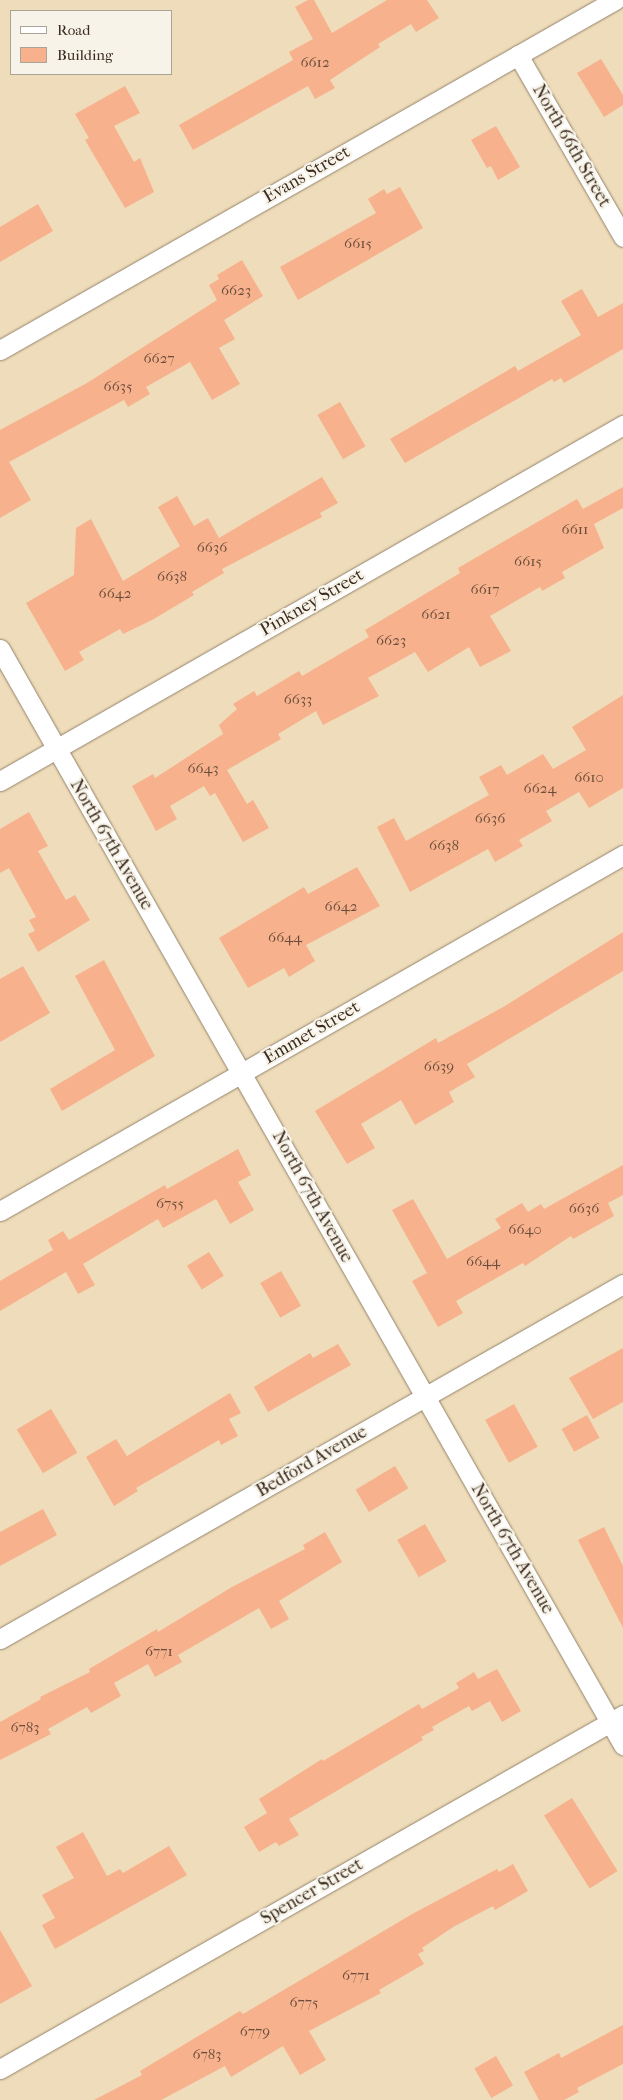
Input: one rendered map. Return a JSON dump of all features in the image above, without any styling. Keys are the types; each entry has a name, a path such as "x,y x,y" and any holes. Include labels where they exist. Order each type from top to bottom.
{"street":[{"name":"Evans Street","path":"0,350 615,0"},
{"name":"North 66th Street","path":"518,55 623,237"},
{"name":"Pinkney Street","path":"0,781 623,425"},
{"name":"North 67th Avenue","path":"0,649 426,1398 616,1718 623,1745"},
{"name":"Emmet Street","path":"0,1211 623,855"},
{"name":"Bedford Avenue","path":"0,1639 426,1398 623,1284"},
{"name":"Spencer Street","path":"0,2069 616,1718"}],"building":[{"path":"308,0 314,0 332,33 387,0 427,0 439,18 416,32 411,24 378,44 380,47 330,80 335,88 315,99 308,86 193,150 179,125 293,60 289,52 313,39 295,7"},
{"path":"601,59 623,95 623,105 604,117 577,73"},
{"path":"125,86 140,113 114,126 134,162 140,158 154,192 125,208 85,140 89,138 75,114"},
{"path":"496,126 520,167 498,180 491,166 487,168 471,140"},
{"path":"400,187 423,228 298,300 280,267 376,213 368,199 384,189 387,194"},
{"path":"38,204 53,231 0,262 0,227"},
{"path":"242,260 263,296 224,320 235,339 219,348 240,384 212,400 190,362 146,387 150,394 128,407 124,400 9,462 31,500 0,518 0,430 87,383 217,300 209,285 219,279 217,275"},
{"path":"582,289 598,317 623,303 623,349 564,383 561,378 554,382 552,379 405,463 390,439 515,366 518,371 581,335 561,301"},
{"path":"340,402 366,446 343,459 317,415"},
{"path":"322,477 338,503 320,513 322,517 222,569 224,573 192,592 194,595 152,620 123,634 120,629 79,652 84,660 65,671 26,603 74,575 76,528 91,519 123,581 180,546 158,507 177,496 194,526 208,518 219,538"},
{"path":"623,487 623,508 594,524 604,548 562,572 565,578 542,591 540,587 490,616 511,651 480,667 469,647 428,672 415,652 368,678 379,696 323,725 316,711 278,734 281,739 227,770 247,804 253,800 269,828 243,842 215,793 210,796 204,786 170,806 177,819 156,831 132,786 153,774 155,778 223,734 219,725 237,709 233,704 254,691 257,696 299,671 302,676 369,637 365,630 460,573 458,568 577,499 583,509"},
{"path":"623,695 623,788 589,808 579,792 546,811 552,821 519,840 523,846 495,862 488,849 410,892 377,827 394,818 406,841 489,795 479,777 501,765 507,775 543,754 553,769 586,750 572,727"},
{"path":"29,812 48,846 38,851 66,900 75,895 90,920 38,952 28,934 35,931 29,920 36,917 9,868 0,873 0,829"},
{"path":"357,867 380,906 306,945 315,961 289,977 284,968 248,988 219,938 304,887 308,894"},
{"path":"623,932 623,971 467,1064 475,1077 449,1092 454,1102 415,1125 401,1100 361,1124 375,1148 347,1164 315,1111 436,1038 438,1043 505,1006"},
{"path":"104,960 155,1056 62,1111 50,1089 115,1050 75,976"},
{"path":"23,966 50,1013 0,1042 0,979"},
{"path":"238,1149 251,1175 238,1182 254,1210 230,1224 216,1199 163,1228 158,1219 83,1264 95,1285 78,1294 66,1272 0,1311 0,1281 53,1250 48,1240 63,1231 69,1240 165,1185 167,1189"},
{"path":"623,1165 623,1195 608,1203 614,1216 573,1239 571,1236 525,1266 523,1263 456,1301 463,1313 438,1327 412,1281 427,1273 392,1210 413,1199 447,1259 501,1228 495,1219 522,1203 528,1212 541,1204 544,1209"},
{"path":"209,1252 224,1276 202,1290 187,1266"},
{"path":"281,1271 301,1306 280,1318 260,1283"},
{"path":"338,1344 351,1365 268,1412 254,1387 310,1353 313,1358"},
{"path":"623,1348 623,1402 593,1419 569,1378"},
{"path":"230,1393 241,1413 229,1419 238,1436 221,1445 219,1440 136,1488 138,1491 114,1506 86,1457 116,1439 127,1456"},
{"path":"514,1404 538,1447 509,1463 485,1420"},
{"path":"51,1409 77,1453 43,1473 17,1430"},
{"path":"587,1415 600,1438 574,1452 562,1429"},
{"path":"395,1466 408,1488 369,1512 356,1490"},
{"path":"43,1509 57,1535 0,1566 0,1532"},
{"path":"425,1524 446,1561 419,1577 397,1540"},
{"path":"604,1527 623,1566 623,1628 578,1540"},
{"path":"325,1532 342,1562 279,1601 289,1619 271,1629 259,1608 178,1655 182,1662 155,1677 148,1664 114,1683 121,1696 91,1713 87,1707 48,1729 51,1734 0,1760 0,1722 41,1699 40,1697 90,1672 89,1669 157,1629 158,1632 232,1587 305,1549 303,1545"},
{"path":"497,1669 521,1711 502,1722 490,1701 472,1711 469,1706 432,1727 434,1730 421,1737 423,1740 289,1819 299,1835 279,1846 276,1842 259,1852 244,1827 267,1813 259,1799 322,1759 323,1761 419,1704 422,1709 459,1688 456,1683 474,1672 478,1679"},
{"path":"572,1798 618,1871 590,1888 544,1815"},
{"path":"83,1832 107,1876 120,1869 123,1873 169,1846 187,1875 55,1949 42,1925 55,1918 42,1895 74,1878 56,1847"},
{"path":"513,1864 528,1891 495,1910 493,1906 453,1927 422,1948 424,1951 418,1954 424,1964 379,1990 381,1993 309,2031 326,2060 300,2075 283,2046 231,2077 225,2066 161,2100 94,2100 142,2075 140,2071 240,2011 243,2014 414,1913 497,1869 499,1872"},
{"path":"0,1930 32,1986 0,2004"},
{"path":"623,2025 623,2064 577,2088 579,2092 564,2100 539,2100 524,2072 559,2053 561,2058"},
{"path":"496,2056 513,2085 491,2098 474,2068"}]}
